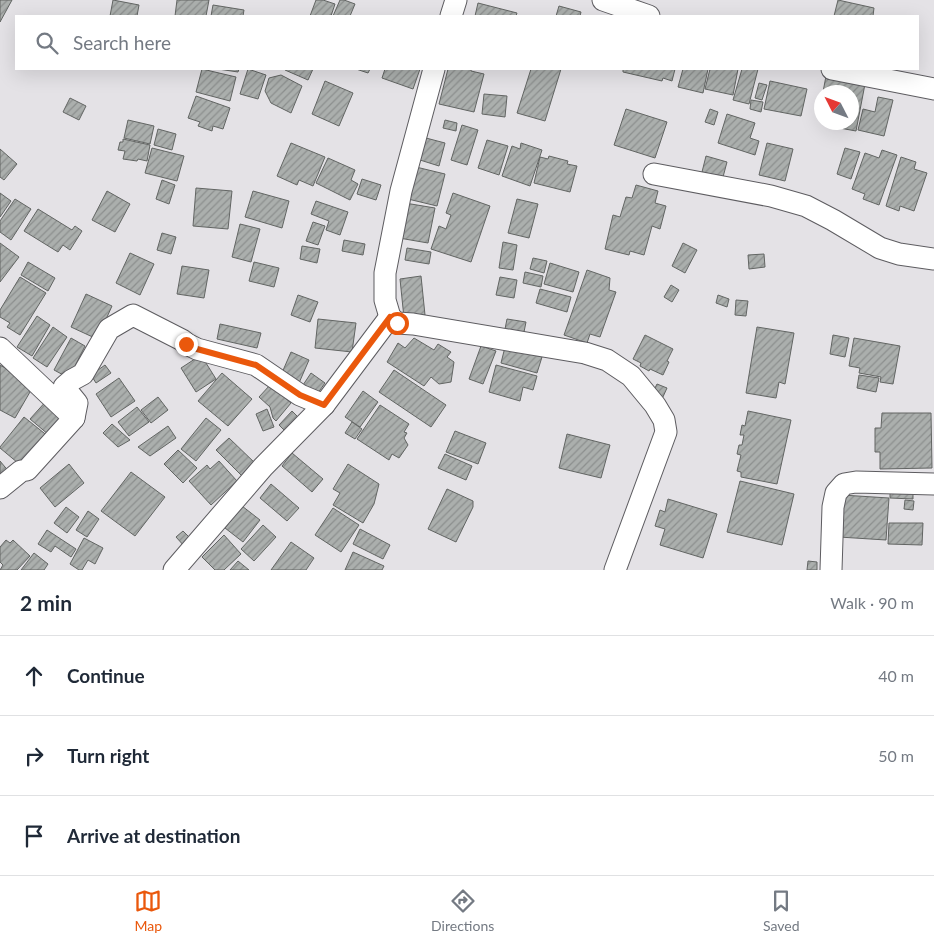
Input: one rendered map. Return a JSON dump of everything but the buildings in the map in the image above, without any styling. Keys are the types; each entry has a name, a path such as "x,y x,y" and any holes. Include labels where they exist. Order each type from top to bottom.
{"street":[{"path":"451,15 456,0"},
{"path":"603,0 646,15"},
{"path":"434,70 401,191 385,273 385,300 390,317 397,323 413,324 585,354 607,360 631,376 655,405 664,420 666,432 615,570"},
{"path":"837,70 934,89"},
{"path":"654,174 771,196 806,206 880,248 899,254 934,259"},
{"path":"0,488 21,471 27,470 74,418 77,403 64,387 72,380 84,374 109,329 133,315 197,349 256,365 300,395 324,405"},
{"path":"174,570 263,467 324,405 390,317"},
{"path":"0,348 74,418"},
{"path":"830,570 833,507 836,493 844,484 856,482 934,484"}],"route":[{"path":"186,344 197,349 256,365 300,395 324,405 390,317 397,323"}]}
